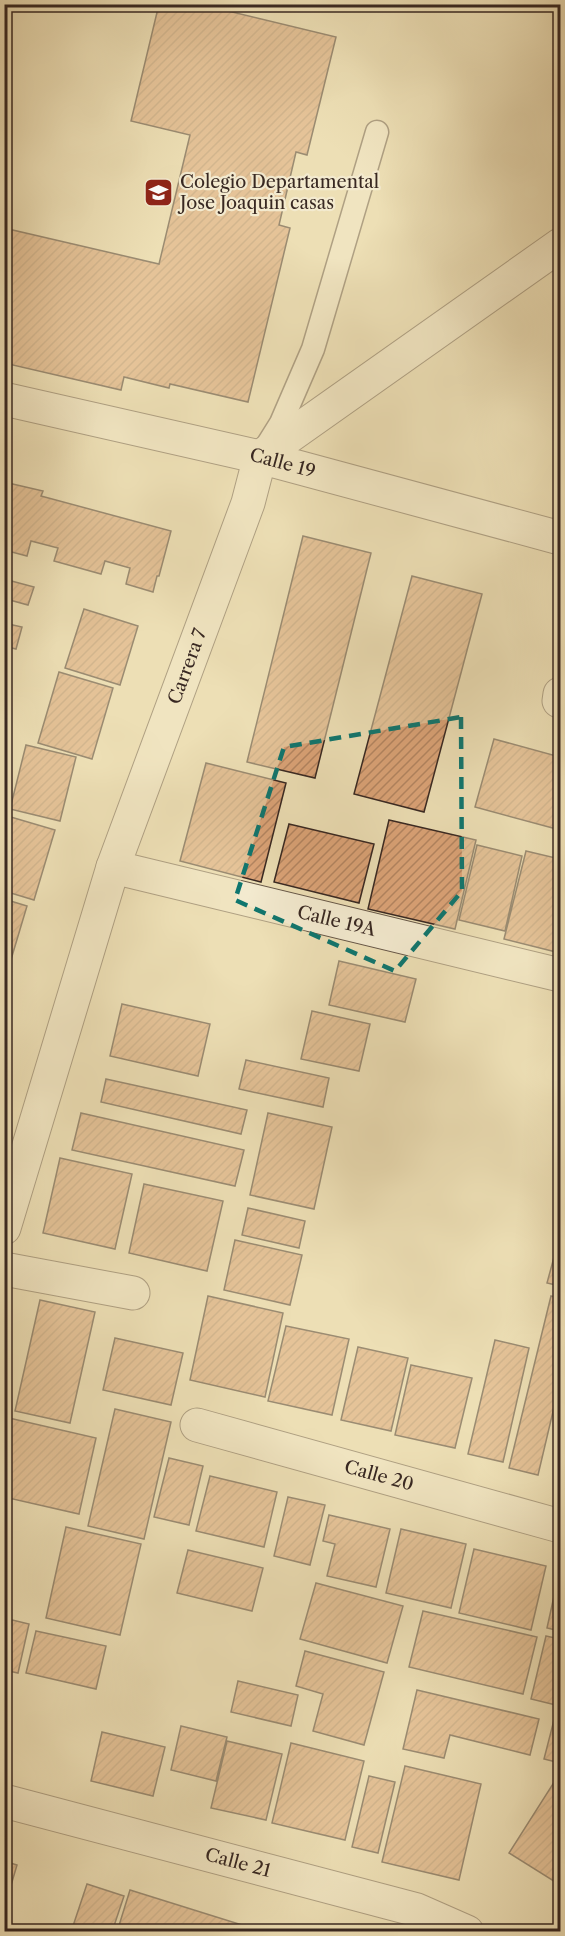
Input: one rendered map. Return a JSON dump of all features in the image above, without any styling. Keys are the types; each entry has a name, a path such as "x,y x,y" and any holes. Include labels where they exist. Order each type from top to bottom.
{"street":[{"path":"260,457 561,244"},
{"name":"Calle 19","path":"4,399 260,457 561,538"},
{"name":"Carrera 7","path":"4,1228 113,867 248,503 260,457"},
{"name":"Calle 19A","path":"113,867 561,975"},
{"path":"4,1269 133,1293"},
{"name":"Calle 20","path":"198,1425 561,1526"},
{"name":"Calle 21","path":"4,1802 417,1910 467,1932"}],"lane":[{"path":"260,457 281,423 313,349 377,132"}],"highlighted area":[{"path":"461,717 462,891 395,971 235,900 284,747"}],"building":[{"path":"159,4 199,4 336,37 307,155 296,152 279,225 290,228 248,402 170,384 169,388 124,377 121,390 4,363 4,228 159,264 190,135 131,121"},
{"path":"4,482 43,491 41,496 171,531 153,592 126,584 130,568 105,561 101,574 54,561 58,548 31,541 27,556 4,550"},
{"path":"303,536 371,553 315,778 247,762"},
{"path":"412,576 482,594 424,812 354,794"},
{"path":"4,579 34,587 28,605 6,599 4,605"},
{"path":"84,609 138,626 120,685 65,668"},
{"path":"4,623 22,627 16,649 4,646"},
{"path":"59,672 113,688 92,759 38,743"},
{"path":"494,739 560,757 560,830 475,807"},
{"path":"26,745 76,757 60,821 10,809"},
{"path":"206,763 286,783 261,882 180,861"},
{"path":"4,815 55,830 34,900 4,891"},
{"path":"389,820 476,840 455,929 368,909"},
{"path":"289,824 374,844 359,903 274,882"},
{"path":"477,845 522,856 505,931 459,920"},
{"path":"526,851 560,859 560,953 504,939"},
{"path":"4,899 27,906 7,973 4,973"},
{"path":"339,961 416,979 405,1022 329,1005"},
{"path":"122,1004 210,1024 198,1076 110,1056"},
{"path":"312,1011 370,1024 359,1071 301,1059"},
{"path":"246,1060 329,1078 323,1107 239,1089"},
{"path":"106,1079 247,1110 241,1134 101,1102"},
{"path":"81,1113 244,1150 235,1186 72,1150"},
{"path":"268,1113 332,1127 314,1209 250,1195"},
{"path":"60,1158 132,1174 115,1249 43,1233"},
{"path":"144,1184 223,1201 207,1271 129,1253"},
{"path":"248,1208 305,1221 299,1248 242,1235"},
{"path":"560,1235 560,1286 547,1283"},
{"path":"235,1240 302,1255 290,1305 224,1290"},
{"path":"208,1296 283,1313 265,1397 190,1380"},
{"path":"551,1296 560,1298 560,1382 538,1475 509,1468"},
{"path":"40,1300 95,1312 70,1423 15,1411"},
{"path":"286,1326 349,1339 332,1415 268,1401"},
{"path":"115,1338 183,1353 171,1405 103,1390"},
{"path":"495,1340 529,1348 503,1462 468,1454"},
{"path":"358,1347 408,1358 391,1431 341,1420"},
{"path":"411,1365 472,1378 455,1448 395,1435"},
{"path":"115,1409 171,1422 144,1539 88,1526"},
{"path":"9,1418 96,1438 79,1514 4,1497 4,1439"},
{"path":"169,1458 203,1466 189,1525 154,1517"},
{"path":"210,1476 277,1492 264,1547 196,1531"},
{"path":"288,1497 325,1505 310,1565 274,1556"},
{"path":"329,1515 390,1529 376,1587 327,1576 335,1544 323,1541"},
{"path":"66,1527 141,1544 120,1635 46,1618"},
{"path":"401,1529 466,1544 451,1608 386,1593"},
{"path":"474,1549 546,1566 531,1630 459,1613"},
{"path":"188,1550 263,1568 252,1611 177,1593"},
{"path":"560,1569 560,1631 547,1628"},
{"path":"316,1583 403,1606 387,1663 300,1639"},
{"path":"423,1611 537,1637 523,1694 409,1667"},
{"path":"4,1618 29,1624 18,1673 4,1670"},
{"path":"36,1631 106,1646 96,1689 26,1673"},
{"path":"546,1636 560,1639 560,1706 531,1699"},
{"path":"305,1651 384,1672 364,1745 313,1731 323,1694 296,1686"},
{"path":"238,1681 298,1695 291,1726 231,1712"},
{"path":"417,1690 539,1719 530,1755 450,1735 444,1758 403,1749"},
{"path":"555,1716 560,1717 560,1763 544,1759"},
{"path":"181,1726 227,1737 216,1781 171,1770"},
{"path":"102,1732 165,1747 153,1796 91,1781"},
{"path":"227,1741 282,1754 266,1820 211,1808"},
{"path":"291,1743 364,1761 345,1840 272,1823"},
{"path":"405,1766 481,1784 459,1880 382,1862"},
{"path":"369,1776 395,1782 378,1853 352,1847"},
{"path":"558,1776 560,1778 560,1885 509,1853"},
{"path":"4,1861 17,1865 4,1909"},
{"path":"87,1884 124,1896 112,1932 71,1932"},
{"path":"130,1890 242,1925 240,1932 117,1932"},
{"path":"242,1925 263,1932 240,1932"}],"place":[{"name":"Colegio Departamental Jose Joaquin casas","path":"159,192"}]}
